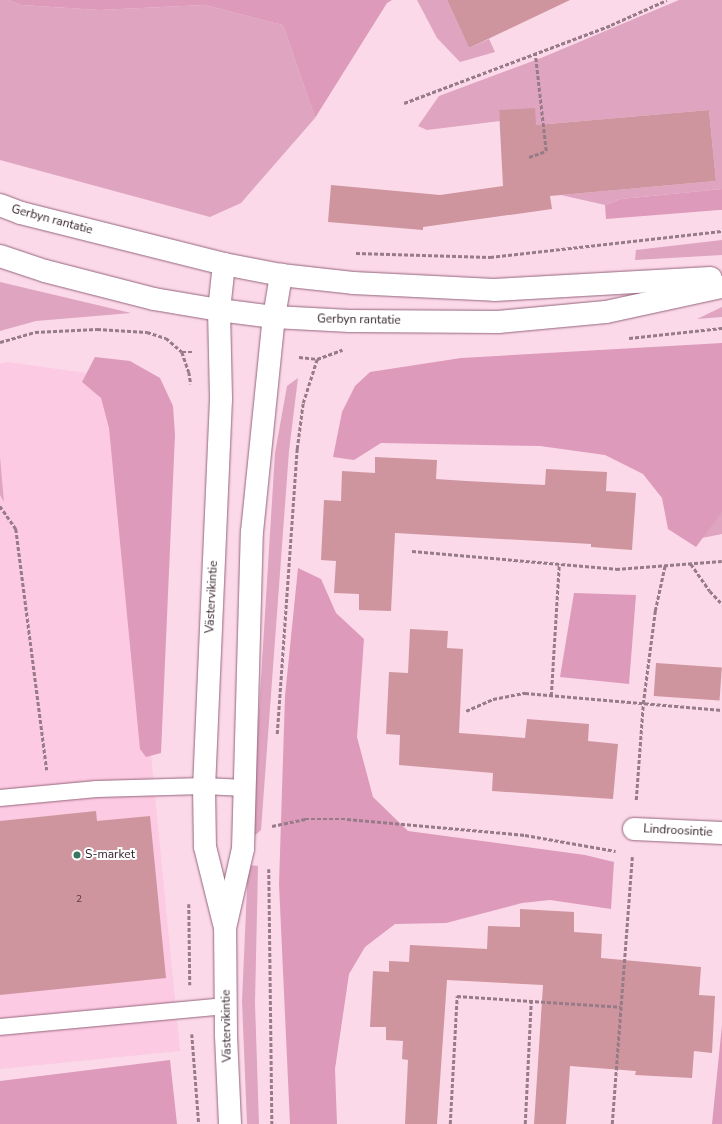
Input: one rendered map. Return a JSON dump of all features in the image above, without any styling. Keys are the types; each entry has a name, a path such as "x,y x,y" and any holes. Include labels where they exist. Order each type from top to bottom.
{"main road":[{"name":"Gerbyn rantatie","path":"0,205 21,213 224,264 281,275 370,285 494,290 722,277"},
{"name":"Gerbyn rantatie","path":"0,256 45,271 147,297 219,310 274,317 350,321 498,322 606,312 722,286"},
{"name":"Västervikintie","path":"224,264 219,310 221,399 204,786 205,847 225,928 230,1124"},
{"name":"Västervikintie","path":"225,928 243,849 252,532 274,317 281,275"},
{"name":"Lindroosintie","path":"634,829 722,833"}],"lane":[{"path":"0,798 97,789 204,786 245,788"},
{"path":"0,1027 226,1006"}],"path":[{"path":"404,103 611,25 667,0"},
{"path":"529,157 546,151 535,53"},
{"path":"355,253 490,257 722,231"},
{"path":"0,342 35,332 97,329 147,332"},
{"path":"276,740 297,449 303,403 317,359"},
{"path":"0,506 16,529 49,793"},
{"path":"412,551 616,569 722,561"},
{"path":"551,696 559,564"},
{"path":"691,564 710,591 722,604"},
{"path":"466,711 494,699 526,693 722,710"},
{"path":"270,819 270,826 305,819 347,819 525,834 617,851"},
{"path":"269,867 272,1124"},
{"path":"450,1124 457,996 621,1007"},
{"path":"525,1124 531,1001"}],"shaded area":[{"path":"0,0 8,0 21,5 99,10 204,5 283,25 315,118 241,203 210,217 0,160"},
{"path":"8,0 392,0 387,3 315,118 283,25 204,5 99,10 21,5"},
{"path":"417,0 447,0 469,48 489,39 495,52 460,62 437,38"},
{"path":"679,0 722,0 722,189 621,199 605,205 561,195 716,181 709,110 536,125 499,110 500,121 427,130 418,126 439,96 541,58"},
{"path":"722,189 722,210 606,219 605,205 621,199"},
{"path":"722,240 722,255 635,260 636,250"},
{"path":"0,282 131,313 36,321 0,331"},
{"path":"722,307 722,317 697,319"},
{"path":"722,343 722,512 696,547 668,529 662,498 643,474 605,455 540,446 381,443 354,460 333,457 342,412 355,386 370,372 461,358"},
{"path":"95,357 130,361 160,378 173,406 175,435 161,753 146,757 140,749 109,428 101,398 82,382"},
{"path":"8,362 114,377 180,1051 0,1069 0,364"},
{"path":"298,378 289,451 261,830 251,839 275,453 287,386"},
{"path":"0,457 4,502 0,495"},
{"path":"722,512 722,534 702,538 720,513"},
{"path":"298,568 321,579 336,613 364,639 357,737 373,797 408,831 585,855 614,862 611,909 550,900 522,903 446,923 395,924 365,947 349,974 335,1069 337,1124 290,1124 279,884 285,696"},
{"path":"574,593 636,595 629,684 560,677"},
{"path":"248,865 258,866 255,1003 259,1124 247,1124 242,1001"},
{"path":"722,1025 722,1124 712,1124"},
{"path":"170,1060 177,1124 0,1124 0,1081"}],"building":[{"path":"447,0 570,0 469,48"},
{"path":"535,108 536,125 709,110 716,181 550,196 552,209 423,227 423,230 328,222 331,185 440,195 503,186 499,110"},
{"path":"375,457 437,460 436,479 466,481 545,485 546,469 607,472 606,491 636,493 632,550 591,547 591,544 395,533 391,611 359,610 359,594 334,593 336,561 321,560 324,500 341,501 342,471 375,473"},
{"path":"410,629 448,631 447,648 463,649 459,733 525,738 527,719 589,724 588,741 618,744 613,799 492,791 493,773 399,765 400,735 386,734 389,672 408,673"},
{"path":"656,663 722,668 720,701 654,696"},
{"path":"96,811 97,821 150,816 166,978 0,995 0,821"},
{"path":"520,909 574,912 574,932 602,934 601,958 701,967 699,995 715,996 712,1053 694,1051 692,1078 635,1075 636,1071 570,1066 566,1124 534,1124 543,985 447,980 437,1124 405,1124 408,1060 402,1059 403,1041 386,1040 386,1027 370,1027 373,971 389,972 389,961 409,962 410,945 487,949 488,926 520,927"}],"place":[{"name":"S-market","path":"77,855"}]}
